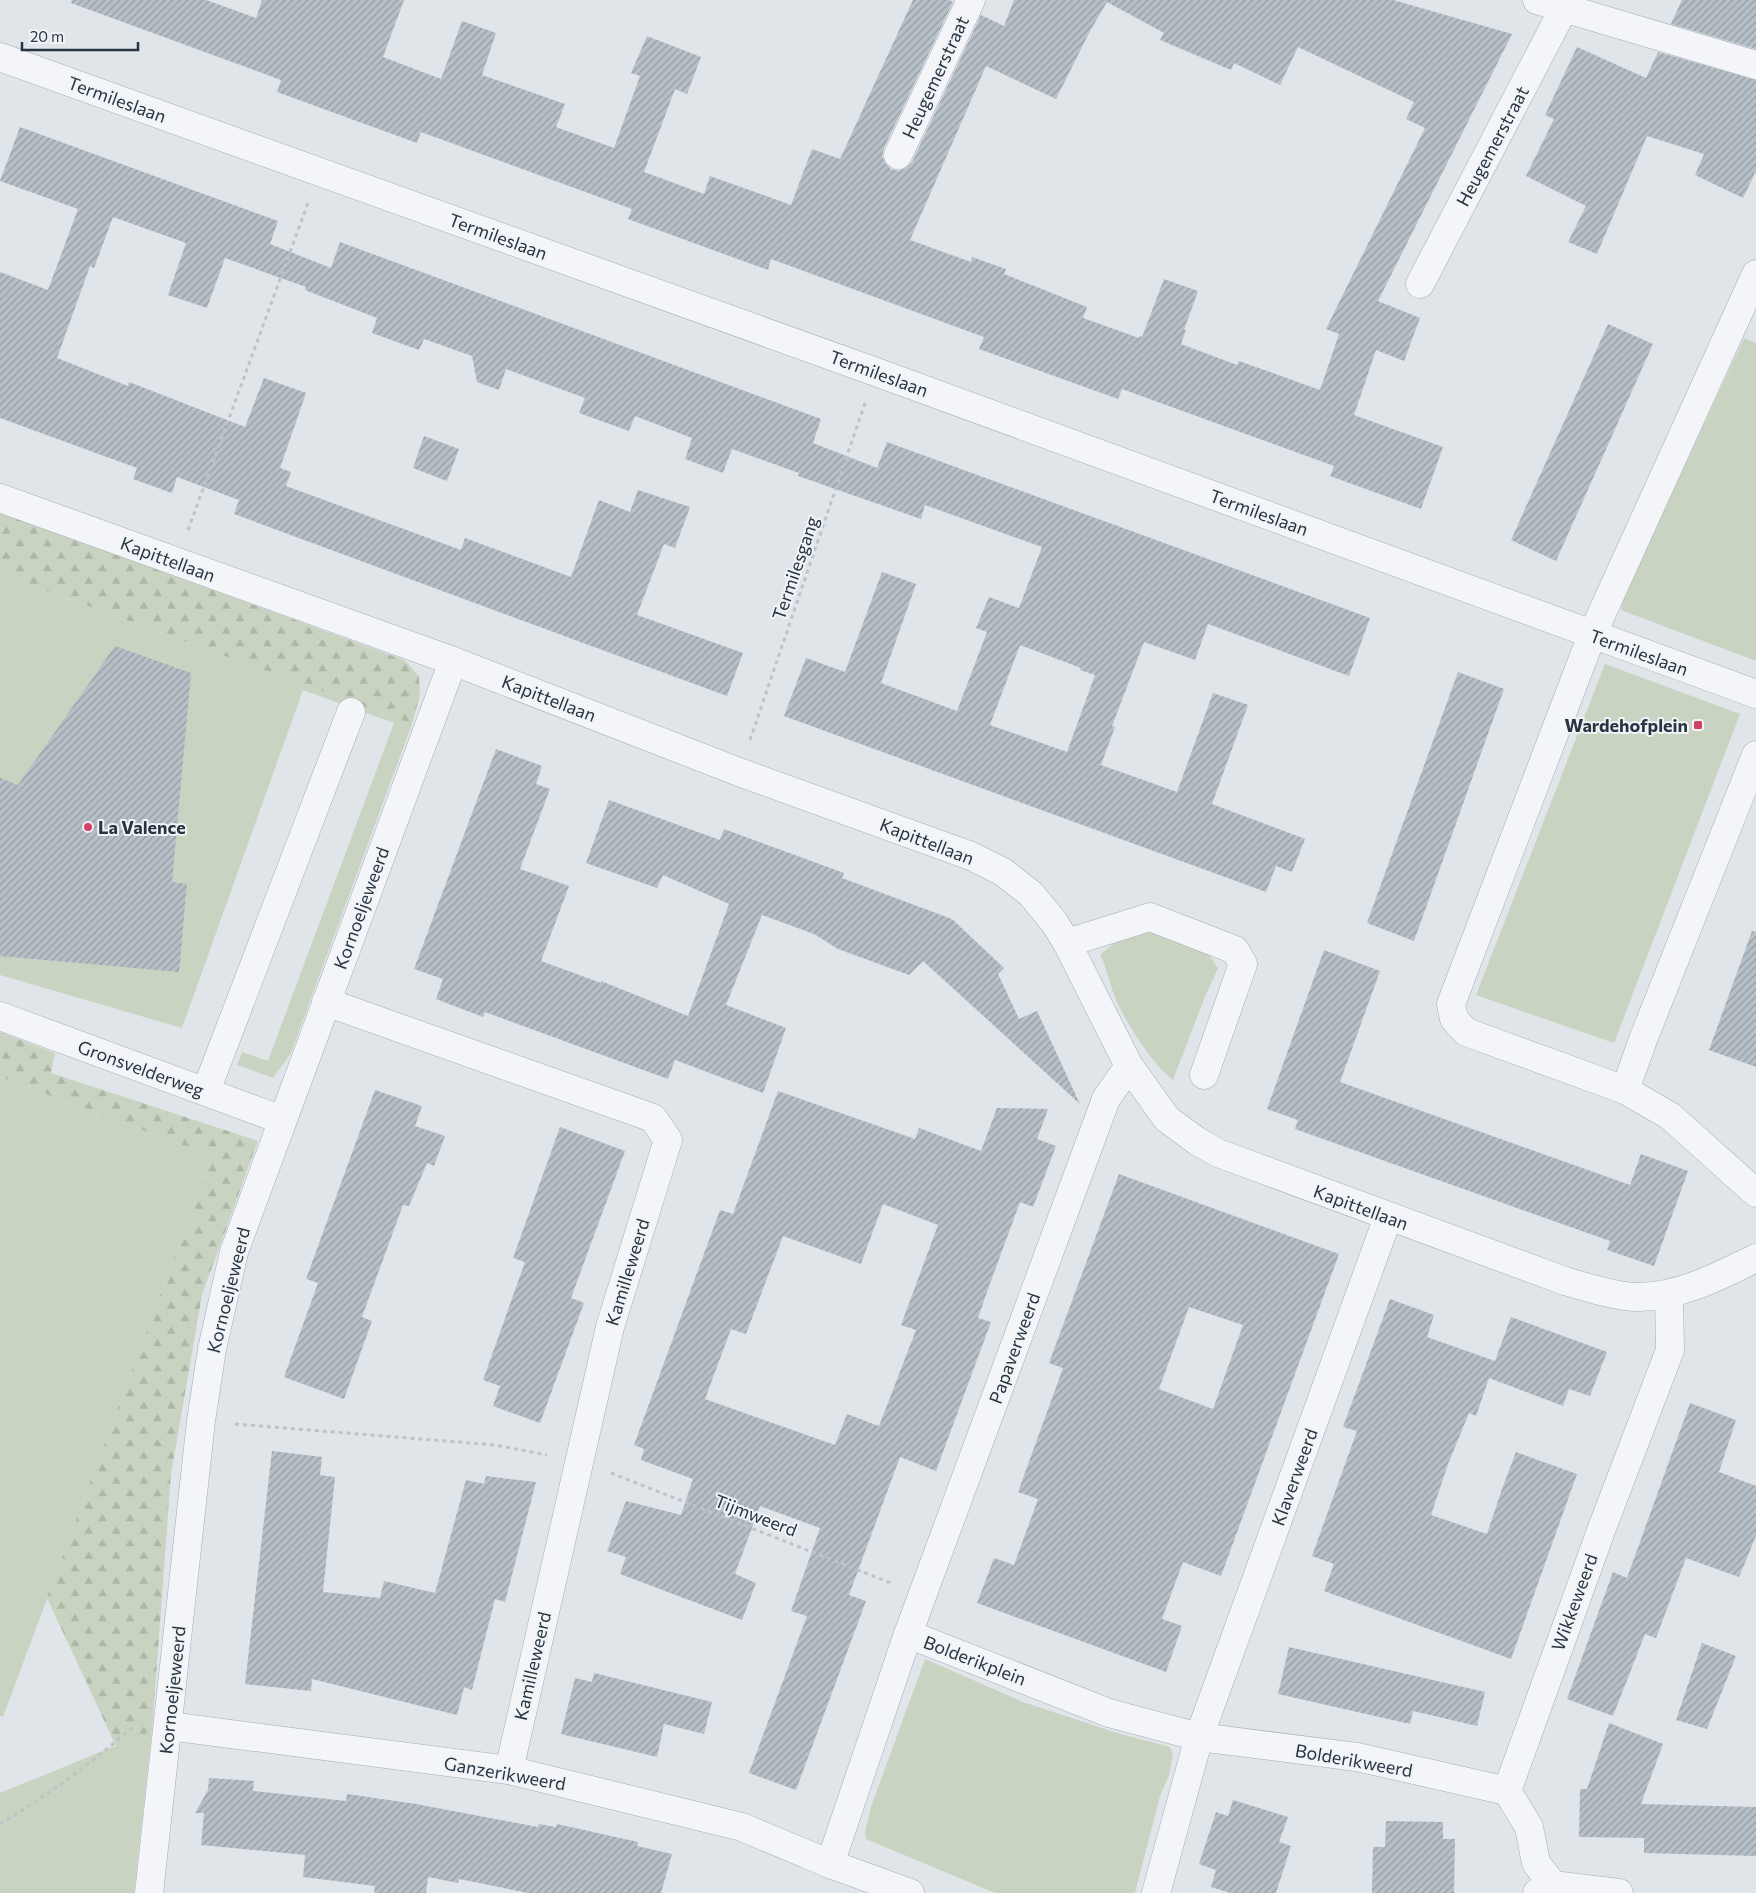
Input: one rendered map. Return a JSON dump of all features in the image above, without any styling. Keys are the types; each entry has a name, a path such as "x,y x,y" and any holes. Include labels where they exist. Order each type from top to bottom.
{"street":[{"name":"Heugemerstraat","path":"898,155 971,0"},
{"path":"1537,0 1756,65"},
{"name":"Heugemerstraat","path":"1420,284 1564,8"},
{"name":"Termileslaan","path":"0,57 876,372 1756,694"},
{"path":"1756,274 1592,634 1451,1004 1454,1019 1466,1032 1625,1090 1670,1116 1756,1193"},
{"name":"Kapittellaan","path":"0,498 453,661 739,772 971,856 1003,872 1031,894 1054,922 1067,943 1129,1066 1166,1119 1197,1141 1241,1163 1564,1281 1638,1298 1669,1294 1701,1284 1756,1258"},
{"name":"Kornoeljeweerd","path":"149,1893 201,1421 212,1349 234,1252 453,661"},
{"path":"206,1091 352,712"},
{"path":"1625,1090 1644,1037 1756,755"},
{"path":"1067,943 1150,917 1235,950 1243,964 1204,1075"},
{"name":"Kamilleweerd","path":"326,1002 653,1118 668,1140 610,1327 509,1770"},
{"name":"Gronsvelderweg","path":"0,1016 282,1120"},
{"name":"Papaverweerd","path":"908,1634 1106,1099 1129,1066"},
{"name":"Klaverweerd","path":"1199,1737 1388,1217"},
{"name":"Wikkeweerd","path":"1507,1791 1598,1537 1670,1350 1669,1294"},
{"name":"Bolderikplein","path":"830,1864 908,1634 1109,1713 1199,1737"},
{"name":"Ganzerikweerd","path":"168,1726 509,1770 742,1826 830,1864"},
{"path":"1156,1893 1199,1737"},
{"name":"Bolderikweerd","path":"1199,1737 1357,1757 1507,1791"},
{"path":"1507,1791 1529,1827 1536,1864 1545,1889 1619,1893"},
{"path":"830,1864 910,1893"}],"path":[{"path":"176,562 320,172"},
{"name":"Termilesgang","path":"739,772 876,372"},
{"name":"Tijmweerd","path":"201,1421 495,1445 580,1461 922,1595"},
{"path":"0,1824 32,1805 111,1746 143,1719 168,1726"}],"green space":[{"path":"1744,338 1756,343 1756,661 1621,610 1624,597"},
{"path":"0,512 404,660 419,676 420,695 412,724 0,574"},
{"path":"0,574 412,724 291,1053 273,1078 237,1065 242,1052 268,1061 394,723 303,690 182,1028 0,975"},
{"path":"1605,664 1740,714 1614,1043 1476,995"},
{"path":"1143,932 1173,933 1209,955 1218,968 1173,1080 1156,1063 1132,1029 1114,995 1100,955 1119,939"},
{"path":"0,1032 55,1053 51,1073 258,1141 202,1295 171,1474 152,1731 116,1746 47,1598 212,1156 0,1077"},
{"path":"0,1077 212,1156 3,1717 0,1716"},
{"path":"925,1659 1023,1702 1117,1733 1170,1747 1173,1755 1169,1775 1160,1796 1135,1893 995,1893 866,1839 865,1832 871,1807"},
{"path":"152,1731 134,1893 0,1893 0,1793"}],"building":[{"path":"72,0 206,0 256,18 262,0 404,0 383,57 441,79 462,21 496,33 482,75 565,104 556,127 614,148 640,76 631,73 647,36 701,57 687,94 675,89 644,172 704,194 710,176 791,205 812,149 840,159 913,0 949,0 953,2 884,148 882,156 885,163 891,169 899,171 906,168 912,162 981,15 1004,26 1014,0 1393,0 1512,34 1378,301 1420,318 1404,361 1376,350 1354,415 1443,447 1421,509 1330,476 1334,466 1122,389 1118,399 979,349 984,337 771,259 768,270 628,219 632,209 421,132 417,143 277,92 281,80 71,3","holes":["1107,2 1164,33 1160,40 1231,70 1234,63 1280,85 1298,47 1414,102 1406,119 1425,128 1326,329 1339,334 1320,390 1239,361 1237,365 1181,344 1198,291 1164,279 1142,337 1140,336 1139,338 1083,318 1087,307 1004,274 1006,269 972,257 971,262 910,240 986,66 1056,99 1090,31"]},
{"path":"1682,0 1756,0 1756,49 1671,24"},
{"path":"1577,47 1646,78 1658,52 1756,80 1756,171 1743,198 1695,175 1704,154 1647,136 1597,254 1568,242 1586,206 1526,176 1554,119 1545,115"},
{"path":"20,127 278,221 270,244 331,268 340,242 821,419 813,443 877,468 887,442 1370,618 1349,676 1208,624 1195,660 1144,642 1112,726 1115,727 1101,765 1177,792 1213,693 1248,705 1212,804 1305,839 1292,872 1276,866 1266,892 784,716 806,658 845,672 882,572 916,584 881,683 957,711 987,632 976,628 989,597 1019,608 1042,547 925,505 921,519 798,476 799,473 732,449 723,473 685,459 692,438 635,416 629,431 579,413 585,398 506,369 499,390 477,382 472,356 424,339 419,350 372,333 377,318 305,290 306,287 225,258 207,308 168,295 186,243 113,217 94,268 90,266 57,358 128,386 129,382 245,427 264,378 306,393 280,468 291,472 286,486 461,550 465,538 571,577 599,500 630,512 638,490 690,507 675,548 664,544 637,615 743,653 727,696 234,514 239,500 177,477 172,493 133,479 137,468 0,418 0,272 48,290 78,209 0,181","holes":["1020,645 1081,668 1080,670 1095,675 1067,752 990,725"]},
{"path":"1608,324 1653,344 1556,561 1511,540"},
{"path":"424,436 459,449 447,481 413,468"},
{"name":"La Valence","path":"115,646 191,673 172,882 187,884 179,972 0,956 0,778 18,785"},
{"path":"1458,672 1504,689 1414,941 1367,923"},
{"path":"496,749 542,766 536,784 550,789 520,869 569,886 541,961 601,983 601,981 688,1016 729,904 663,875 657,888 586,863 609,800 720,840 724,829 844,873 842,878 952,919 1004,968 998,974 1019,1019 1037,1011 1080,1104 923,961 909,975 838,949 814,934 762,915 726,1005 786,1028 763,1093 675,1060 668,1079 485,1012 483,1017 436,999 443,979 414,969"},
{"path":"1752,931 1756,932 1756,1067 1709,1050"},
{"path":"1324,950 1380,971 1340,1082 1630,1185 1641,1154 1688,1171 1654,1266 1607,1250 1610,1241 1295,1129 1298,1120 1267,1109"},
{"path":"375,1090 422,1106 415,1126 445,1136 434,1166 427,1163 409,1206 403,1205 362,1317 372,1321 344,1399 284,1377 318,1283 306,1279"},
{"path":"778,1091 915,1139 919,1128 981,1151 997,1108 1048,1109 1037,1139 1056,1146 1033,1207 1020,1202 978,1318 991,1322 936,1471 900,1457 849,1595 866,1601 796,1790 749,1773 807,1616 791,1611 820,1528 760,1506 735,1574 756,1583 742,1620 620,1574 626,1557 607,1551 626,1501 681,1515 693,1479 641,1460 644,1449 634,1445 720,1210 733,1214","holes":["883,1204 938,1225 901,1325 916,1330 879,1426 847,1414 835,1445 705,1399 731,1329 746,1334 783,1236 861,1264"]},
{"path":"560,1127 625,1151 571,1298 584,1303 540,1423 493,1406 500,1386 483,1380 525,1262 513,1258"},
{"path":"1119,1174 1339,1254 1221,1576 1183,1562 1162,1619 1182,1626 1166,1672 977,1603 994,1558 1014,1565 1038,1499 1018,1492 1063,1368 1049,1363","holes":["1189,1307 1243,1325 1213,1409 1159,1389"]},
{"path":"1390,1299 1434,1315 1427,1337 1495,1361 1511,1317 1607,1352 1590,1396 1569,1389 1563,1406 1489,1378 1476,1416 1469,1413 1448,1464 1431,1515 1487,1534 1516,1452 1577,1474 1511,1659 1324,1591 1334,1564 1312,1556 1357,1431 1343,1427"},
{"path":"1690,1403 1736,1420 1719,1472 1756,1486 1756,1536 1739,1577 1686,1558 1656,1638 1645,1634 1613,1716 1567,1699 1613,1572 1627,1578"},
{"path":"272,1451 322,1457 320,1475 335,1477 323,1592 380,1598 384,1581 435,1593 466,1480 484,1484 486,1476 536,1482 505,1602 495,1599 472,1690 464,1687 457,1715 312,1679 311,1691 245,1684"},
{"path":"1702,1643 1736,1656 1707,1729 1676,1720"},
{"path":"1289,1647 1485,1692 1477,1726 1413,1711 1410,1724 1278,1694"},
{"path":"594,1673 712,1702 704,1734 664,1724 657,1757 561,1734 575,1678 592,1682"},
{"path":"1609,1723 1663,1744 1641,1804 1756,1807 1756,1856 1644,1853 1644,1838 1579,1837 1580,1789 1587,1789"},
{"path":"209,1778 254,1781 253,1791 346,1801 347,1794 416,1804 538,1827 539,1824 556,1827 557,1824 638,1842 637,1846 672,1854 661,1893 528,1893 459,1879 458,1883 428,1877 426,1893 374,1893 375,1886 303,1877 305,1855 201,1845 204,1813 195,1813 208,1790"},
{"path":"1233,1800 1288,1817 1279,1842 1291,1846 1276,1893 1230,1893 1211,1887 1216,1870 1199,1864 1216,1812 1228,1816"},
{"path":"1386,1821 1443,1822 1443,1839 1455,1839 1454,1893 1372,1893 1373,1847 1385,1847"}],"place":[{"name":"Wardehofplein","path":"1698,725"},
{"name":"La Valence","path":"88,827"}]}
